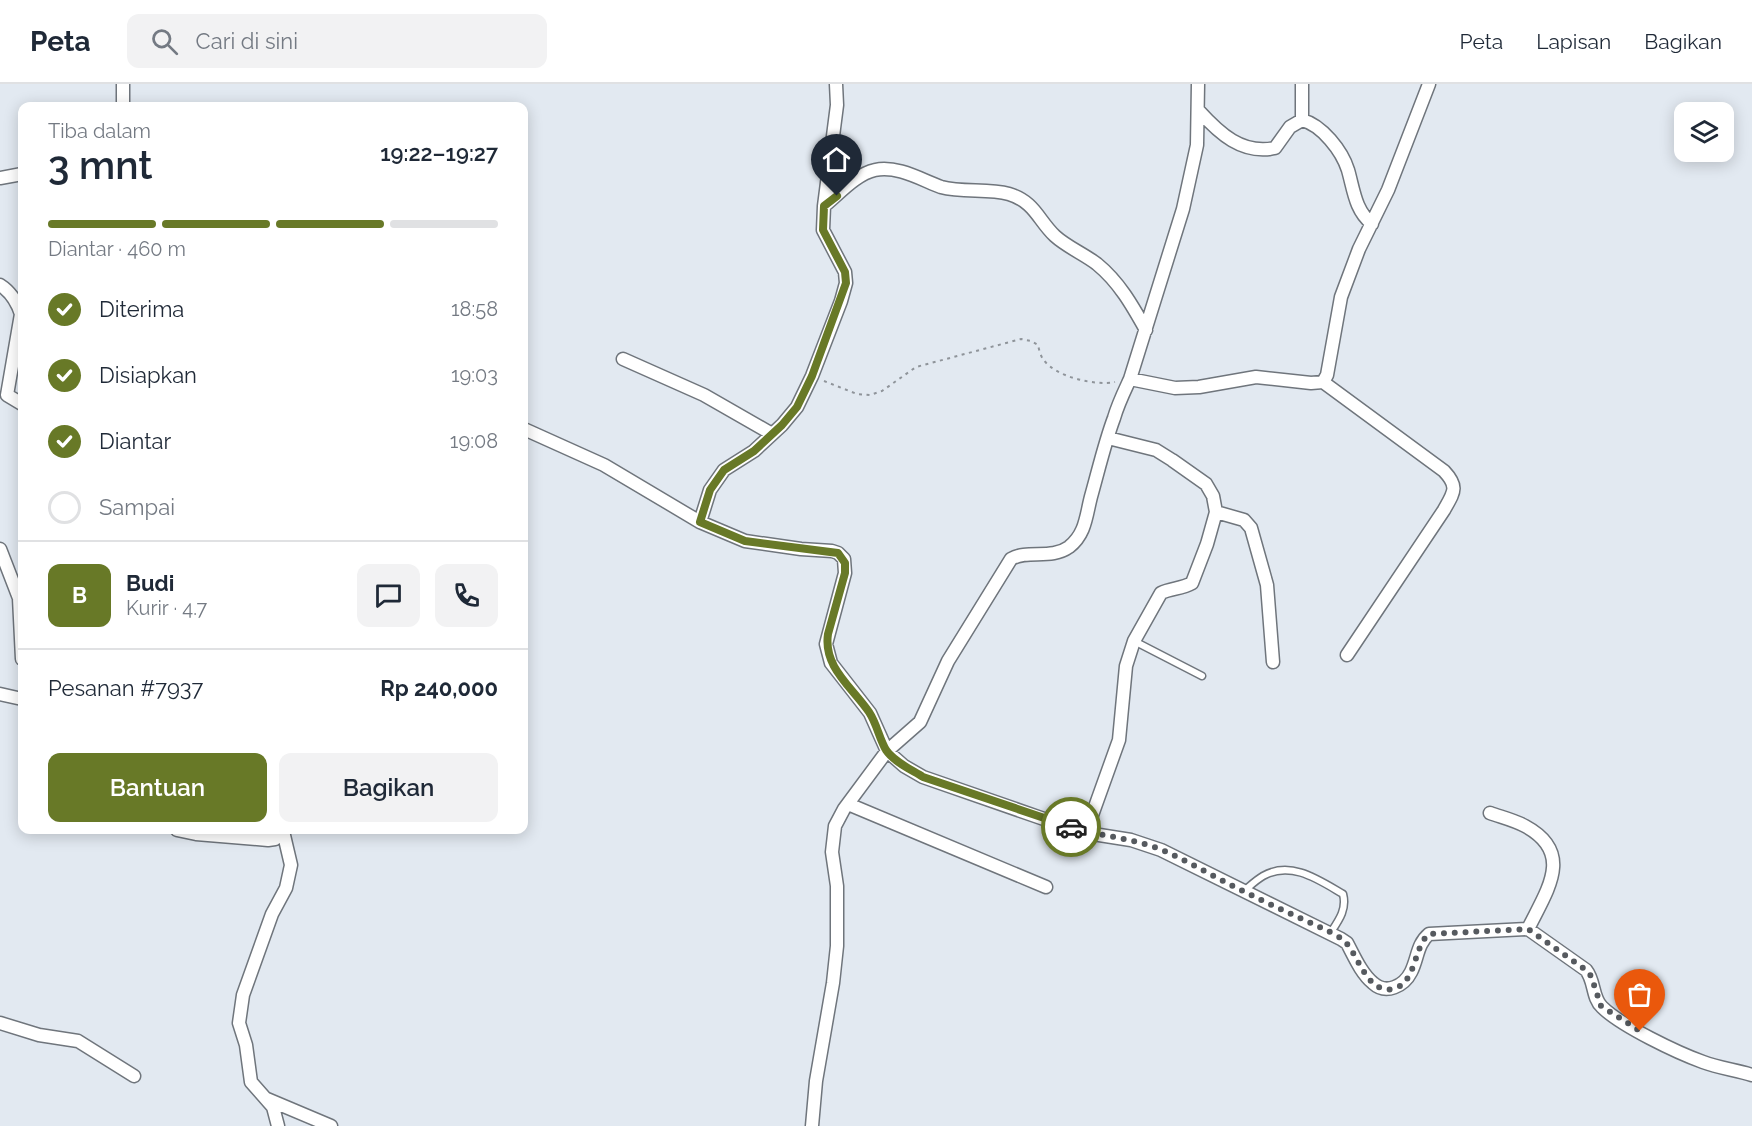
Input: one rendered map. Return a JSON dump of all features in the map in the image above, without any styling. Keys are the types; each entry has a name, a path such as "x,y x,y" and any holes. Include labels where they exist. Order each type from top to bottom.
{"street":[{"path":"123,84 123,102"},
{"path":"700,522 710,490 724,470 754,451 797,407 812,376 846,283 845,272 823,230 837,105 837,84"},
{"path":"812,1126 816,1082 837,946 837,886 832,852 835,826 848,804 887,751 920,722 948,661 1011,559 1022,555 1047,555 1068,548 1085,524 1114,415 1130,379 1183,209 1197,145 1198,84"},
{"path":"1302,84 1302,120"},
{"path":"1323,382 1327,375 1341,297 1359,249 1388,190 1429,84"},
{"path":"1199,111 1217,131 1234,143 1251,148 1275,148 1290,127 1302,120 1308,122 1320,130 1340,154 1347,167 1359,210 1372,224"},
{"path":"824,206 863,175 876,170 899,172 944,188 1008,194 1035,209 1046,226 1057,237 1112,278 1125,294 1146,330"},
{"path":"0,178 18,175"},
{"path":"0,285 7,290 18,306"},
{"path":"18,328 4,396 18,402"},
{"path":"623,359 704,395 772,434"},
{"path":"1130,379 1175,388 1199,387 1256,377 1311,383 1323,382 1452,478 1453,495 1347,655"},
{"path":"528,432 604,465 700,522 745,541 838,553 844,559 845,573 826,644 831,663 870,713 887,751 904,766 923,777 1086,832 1131,840 1161,850 1331,932 1347,943 1374,984 1392,989 1403,983 1411,971 1422,939 1429,934 1528,929 1586,970 1591,976 1601,1006 1620,1020 1703,1062 1752,1075"},
{"path":"1086,832 1119,740 1126,666 1134,641 1161,593 1192,583 1216,512 1213,496 1206,484 1172,460 1156,450 1108,438"},
{"path":"1216,512 1244,520 1251,528 1267,585 1273,662"},
{"path":"0,549 18,595"},
{"path":"0,694 18,698"},
{"path":"848,804 1046,887"},
{"path":"1490,813 1524,826 1546,840 1553,855 1554,869 1528,929"},
{"path":"200,834 268,840 276,839 280,834"},
{"path":"278,1126 273,1107 251,1082 246,1045 239,1023 243,995 272,914 286,888 291,865 285,834"},
{"path":"0,1023 39,1035 78,1041 134,1076"},
{"path":"263,1097 331,1126"}],"lane":[{"path":"1134,641 1202,676"},
{"path":"1244,892 1262,876 1278,870 1293,870 1310,875 1343,894 1345,903 1340,918 1331,932"}],"path":[{"path":"812,376 857,394 870,395 882,391 916,367 1021,339 1038,345 1042,358 1050,366 1065,374 1093,384 1107,384 1130,379"}],"way so far":[{"path":"1071,827 1093,834 1131,840 1161,850 1331,932 1347,943 1374,984 1384,988 1392,989 1403,983 1411,971 1422,939 1429,934 1528,929 1586,970 1591,976 1597,1000 1601,1006 1640,1031"}],"route":[{"path":"837,196 824,206 823,230 845,272 846,283 812,376 797,407 782,425 754,451 724,470 710,490 700,522 745,541 838,553 844,559 845,573 826,644 831,663 870,713 887,751 904,766 923,777 1071,827"}]}
